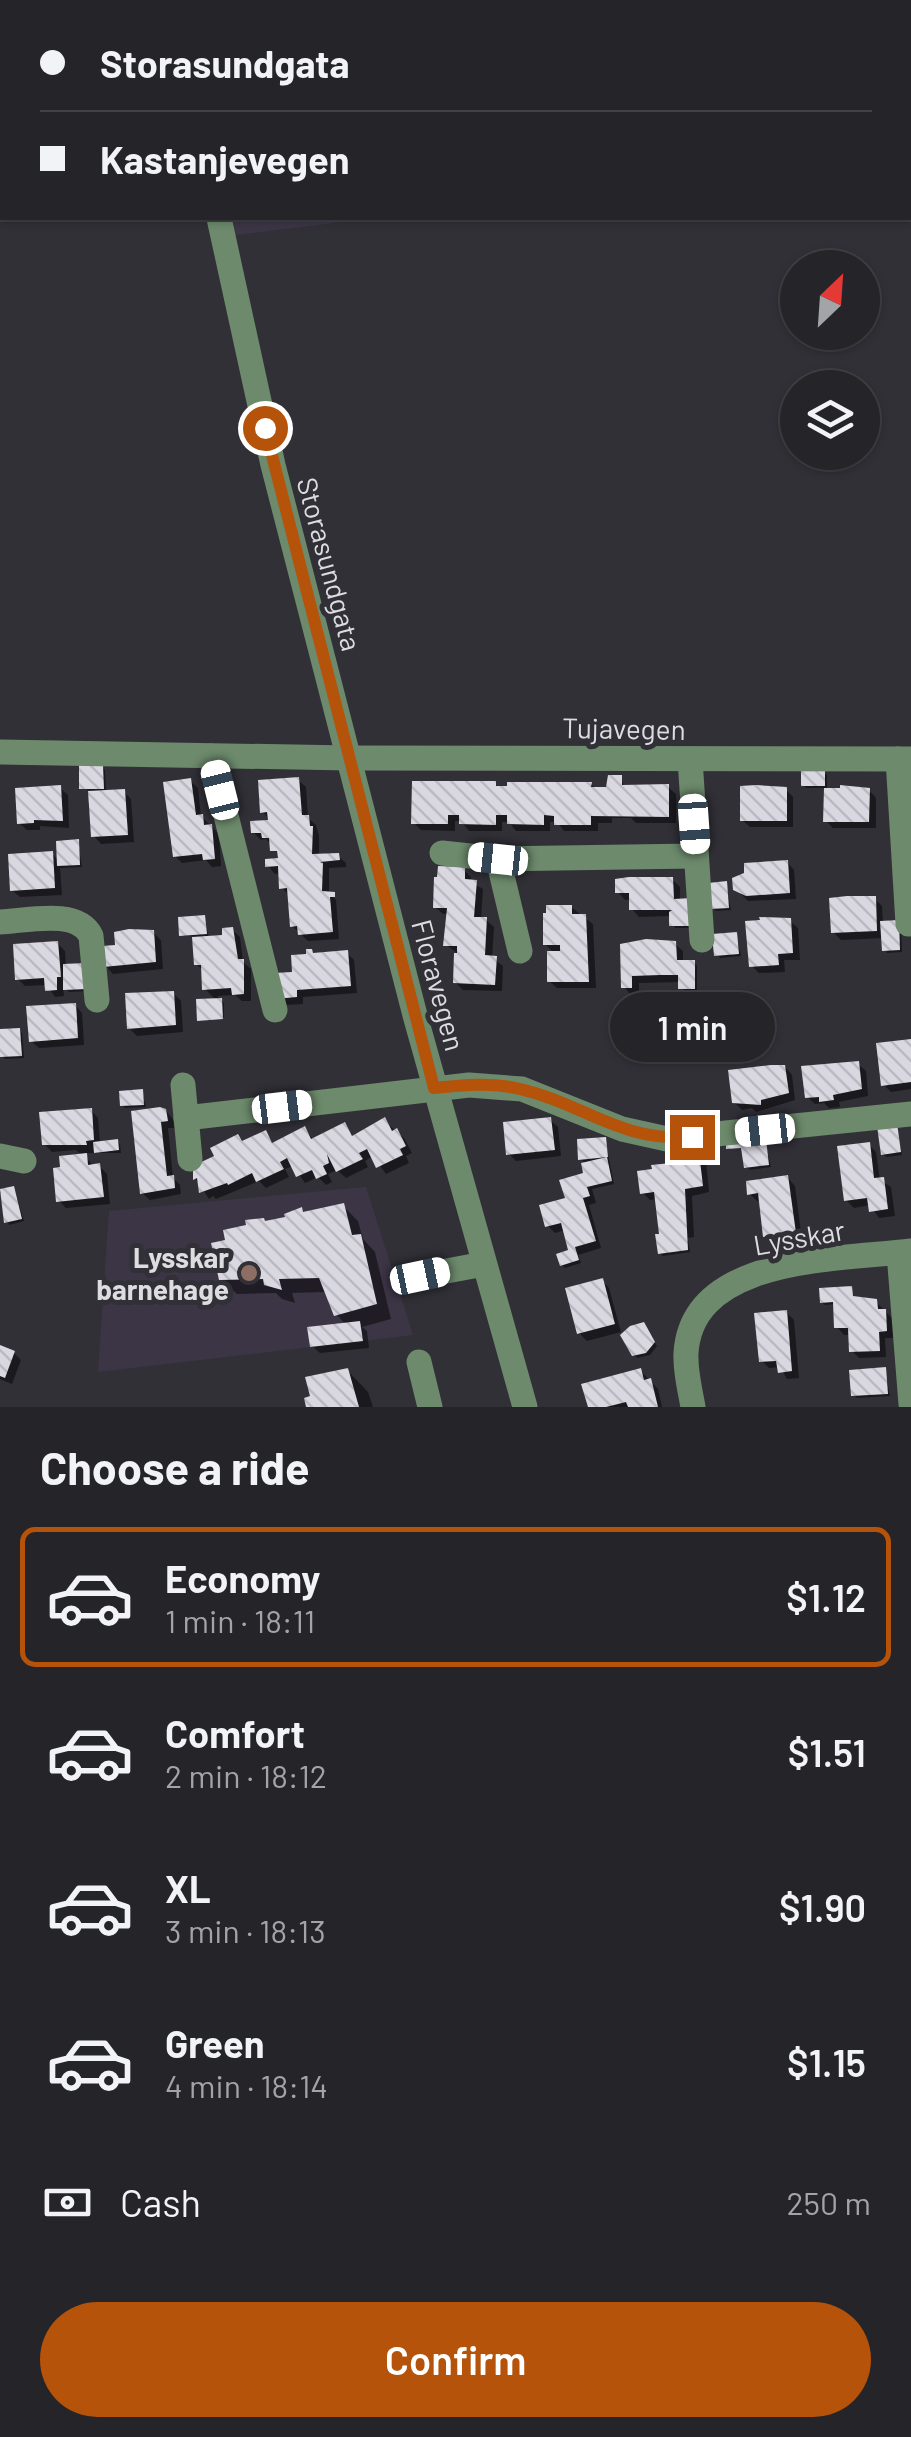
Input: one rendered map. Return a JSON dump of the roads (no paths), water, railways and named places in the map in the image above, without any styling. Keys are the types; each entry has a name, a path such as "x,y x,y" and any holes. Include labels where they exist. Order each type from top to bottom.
{"street":[{"name":"Storasundgata","path":"219,220 273,465 348,754"},
{"name":"Tujavegen","path":"0,752 904,759 908,924"},
{"name":"Floravegen","path":"348,754 434,1088 524,1407"},
{"path":"211,756 276,1010"},
{"path":"690,759 702,940"},
{"path":"442,853 498,859 696,856"},
{"path":"498,859 520,952"},
{"path":"0,922 86,916 97,1000"},
{"path":"183,1085 190,1159"},
{"path":"186,1118 484,1085 522,1089 632,1132 666,1139 911,1114"},
{"name":"Lysskar","path":"693,1407 686,1352 692,1327 698,1314 726,1286 768,1270 905,1252 911,1404"},
{"path":"420,1276 484,1264"},
{"path":"419,1362 430,1407"}],"place":[{"name":"Lysskar barnehage","path":"249,1273"}]}
